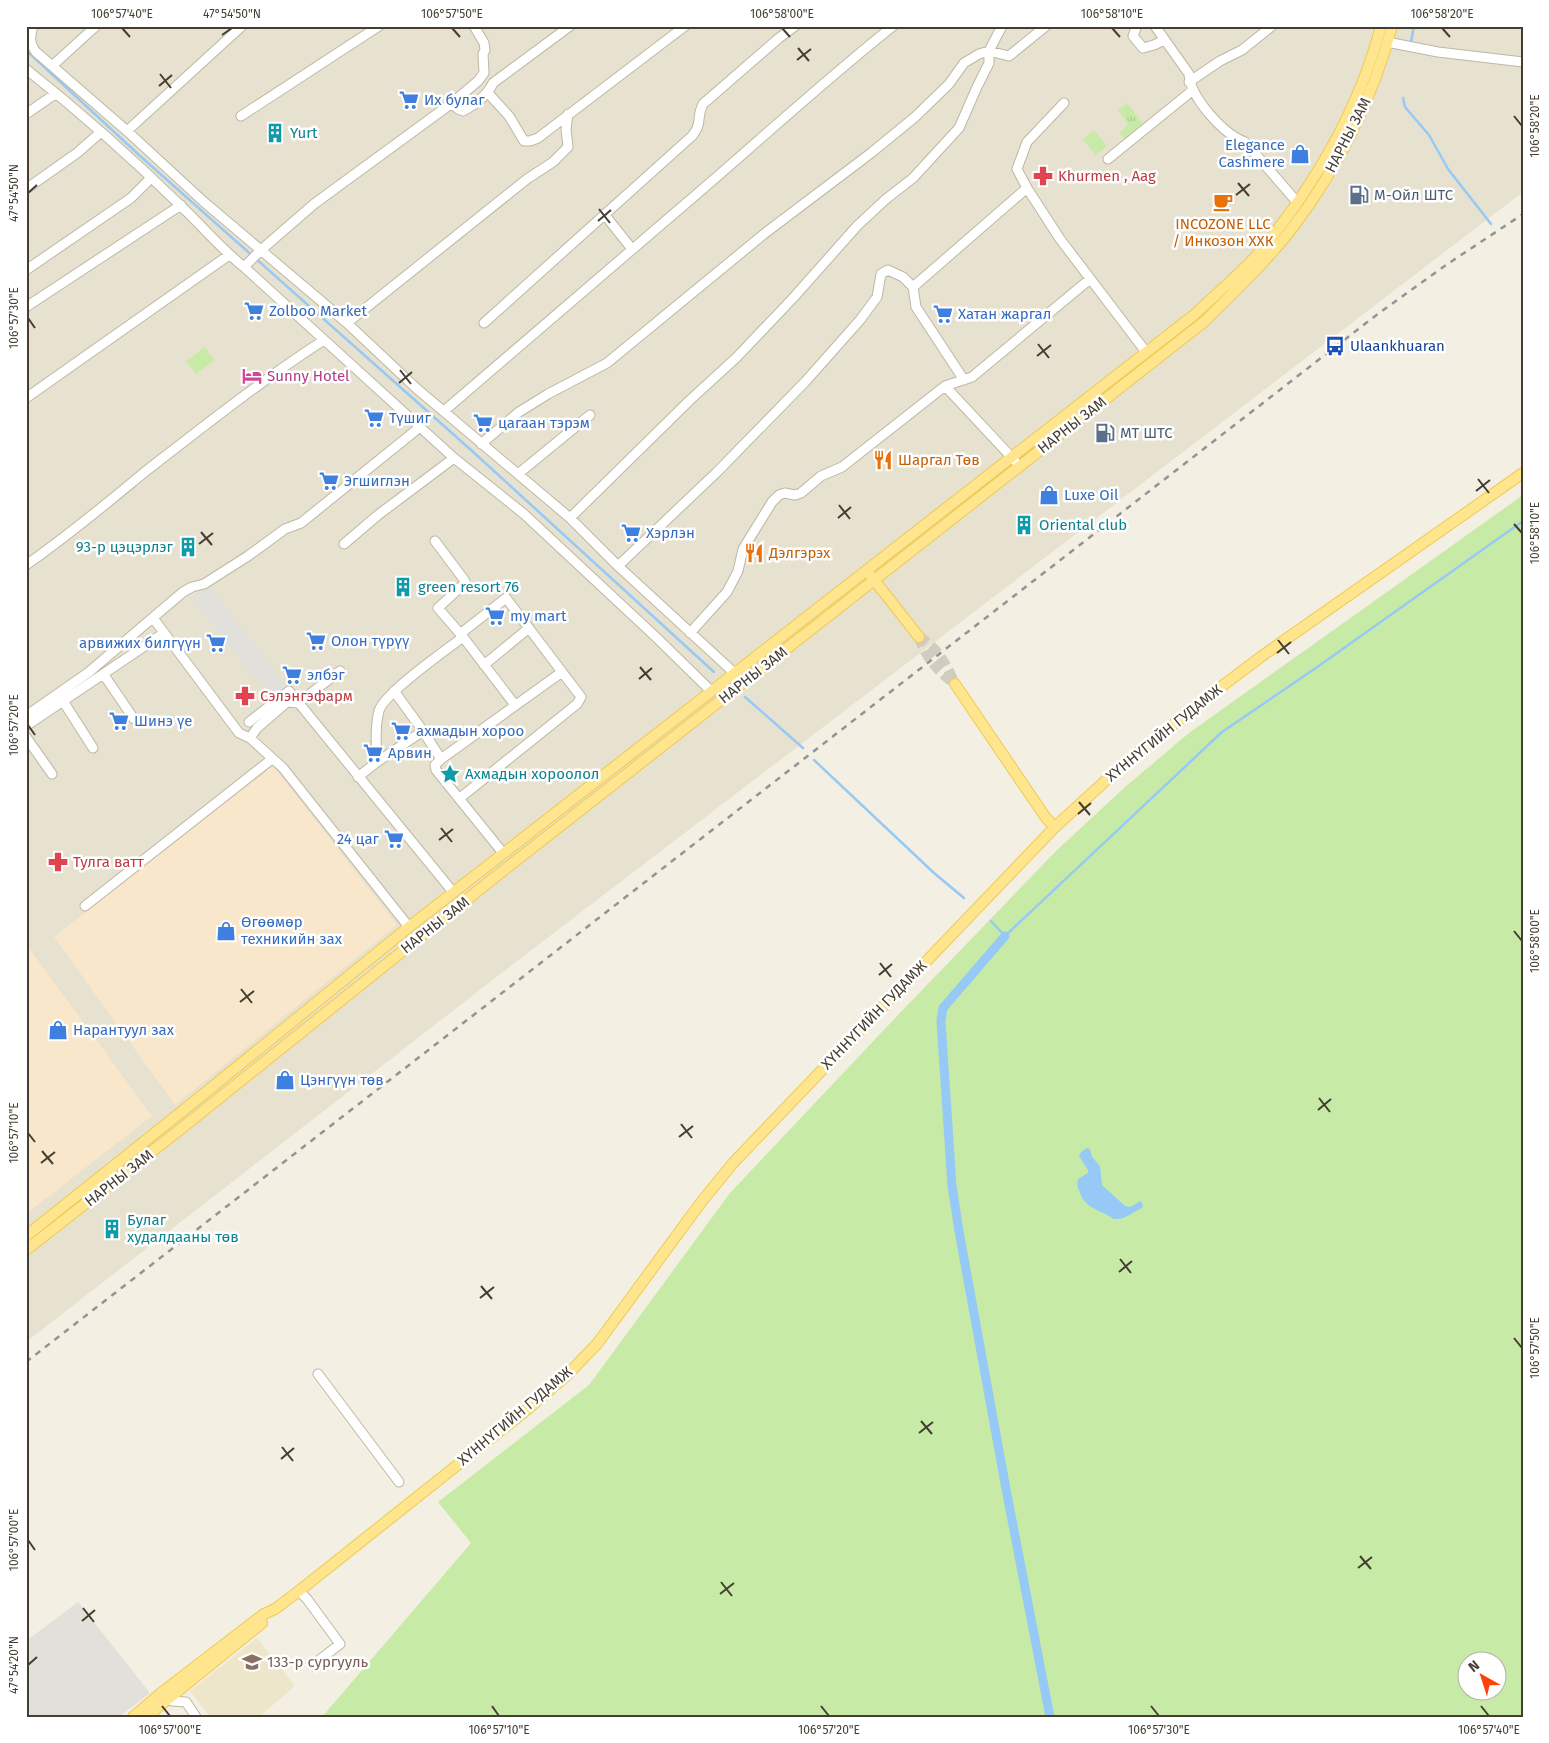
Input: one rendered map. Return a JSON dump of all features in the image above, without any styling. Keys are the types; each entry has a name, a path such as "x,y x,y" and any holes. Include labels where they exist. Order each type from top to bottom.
{"main road":[{"name":"НАРНЫ ЗАМ","path":"26,1236 409,927 1194,315 1256,256 1297,202 1346,121 1374,52 1381,26"},
{"name":"НАРНЫ ЗАМ","path":"26,1250 742,683 1205,322 1263,262 1292,227 1331,169 1370,91 1392,26"},
{"name":"ХҮННҮГИЙН ГУДАМЖ","path":"133,1717 161,1693 264,1614 299,1591 529,1408 578,1365 604,1334 702,1201 734,1162 1055,827 1126,762 1205,699 1269,652 1523,473"},
{"path":"866,570 919,637"},
{"path":"955,684 1046,818 1055,827"},
{"name":"ХҮННҮГИЙН ГУДАМЖ","path":"146,1717 271,1616 274,1609"}],"street":[{"path":"32,26 30,38 32,48 260,251 346,324 481,444 570,518 742,683"},
{"path":"52,66 96,26"},
{"path":"127,131 242,26"},
{"path":"241,116 379,26"},
{"path":"247,264 314,204 452,103 478,81 484,73 484,43 476,29 486,26"},
{"path":"452,103 463,111 472,106 488,93 493,83 570,26"},
{"path":"488,93 509,116 524,141 530,141 538,138 685,26"},
{"path":"484,322 698,129 700,109 703,104 795,26"},
{"path":"444,411 856,55 893,26"},
{"path":"570,518 690,400 737,357 794,297 857,226 886,199 913,178 959,128 989,63 988,51 1002,26"},
{"path":"481,444 519,412 548,394 607,363 764,234 872,153 908,123 949,84 964,64 979,54 988,51 1009,56 1046,26"},
{"path":"1135,26 1133,36 1142,48 1164,40"},
{"path":"1154,26 1189,74 1191,86 1218,125 1235,139 1244,142 1297,202"},
{"path":"1108,159 1220,61 1242,50 1272,26"},
{"path":"1387,42 1438,52 1523,62"},
{"path":"26,70 55,94 63,98 181,205 229,255 247,264 324,340 454,458 524,514 658,639 710,691"},
{"path":"484,73 493,83"},
{"path":"26,114 55,94"},
{"path":"1064,103 1027,142 1018,169 1026,188 1060,239 1146,352"},
{"path":"346,324 527,179 565,152 568,147 566,130 568,114"},
{"path":"26,189 77,152 100,132"},
{"path":"26,270 132,198 151,178"},
{"path":"912,287 1026,188"},
{"path":"26,307 181,205"},
{"path":"604,214 632,249"},
{"path":"26,398 229,255"},
{"path":"618,566 717,472 811,375 860,320 877,297 881,274 888,270 894,271 903,277 912,287 916,307 964,380"},
{"path":"690,633 727,592 738,571 743,549 772,502 779,495 801,493 821,476 842,466 945,386 972,377 1090,279"},
{"path":"26,565 58,543 280,368 324,340"},
{"path":"945,386 1006,452 1012,456 1020,467"},
{"path":"518,474 590,415"},
{"path":"26,716 89,672 183,592 204,584 248,556 285,529 301,523 420,427"},
{"path":"344,544 378,515 454,458"},
{"path":"436,541 465,581 438,608 516,705"},
{"path":"377,762 378,711 382,703 506,598 581,697 578,704 460,798"},
{"path":"153,618 239,733 250,738 283,768 409,927"},
{"path":"484,665 529,628"},
{"path":"26,726 164,633"},
{"path":"250,738 257,728 288,702 298,703 340,671"},
{"path":"503,853 436,770 435,765 562,672"},
{"path":"104,675 134,718"},
{"path":"249,722 289,691 454,892"},
{"path":"394,691 442,759"},
{"path":"63,701 93,748"},
{"path":"358,776 422,731"},
{"path":"26,737 52,774"},
{"path":"85,906 272,759"},
{"path":"318,1374 399,1482"},
{"path":"299,1591 340,1644 318,1661"},
{"path":"168,1698 172,1702 186,1702 196,1717"}],"shaded area":[{"path":"26,26 1523,26 1523,192 499,975 26,1342"},
{"path":"209,585 289,689 273,701 191,597"},
{"name":"Өгөөмөр техникийн зах","path":"273,766 397,925 175,1105 54,937"},
{"name":"Нарантуул зах","path":"26,944 152,1116 26,1214"},
{"path":"78,1602 150,1693 119,1717 26,1717 26,1641"},
{"name":"133-р сургууль","path":"257,1638 295,1686 259,1717 210,1717 190,1691"}],"green space":[{"path":"1127,103 1145,126 1126,140 1120,133 1128,124 1118,110"},
{"path":"1094,130 1107,146 1096,155 1083,139"},
{"path":"205,347 214,360 196,374 186,361"},
{"path":"1523,495 1523,1717 322,1717 471,1543 438,1502 589,1385 730,1193 1055,852 1125,787 1189,733"}],"water":[{"path":"1087,1148 1090,1149 1092,1157 1100,1166 1102,1185 1125,1206 1130,1207 1140,1201 1143,1204 1142,1208 1125,1217 1114,1219 1085,1201 1081,1196 1077,1183 1078,1179 1088,1173 1079,1156"}],"waterway":[{"path":"1411,42 1414,26"},
{"path":"26,50 139,155 471,450 714,672"},
{"path":"1403,98 1405,107 1429,135 1448,169 1491,224"},
{"path":"991,921 1005,936 1222,732 1523,521"},
{"path":"745,697 803,748"},
{"path":"814,760 934,873 964,898"},
{"path":"1005,936 943,1008 941,1021 952,1186 959,1231 1050,1717"}],"tunnel":[{"path":"919,637 936,651 955,684"},
{"path":"919,637 924,650 933,663 954,683"}],"railway":[{"path":"26,1362 1379,313 1449,263 1523,214"}],"place":[{"name":"Их булаг","path":"409,100"},
{"name":"Yurt","path":"275,133"},
{"name":"Elegance Cashmere","path":"1300,154"},
{"name":"Khurmen , Aag","path":"1043,176"},
{"name":"M-Ойл ШТС","path":"1359,195"},
{"name":"INCOZONE LLC / Инкозон ХХК","path":"1223,202"},
{"name":"Zolboo Market","path":"254,311"},
{"name":"Хатан жаргал","path":"943,314"},
{"name":"Ulaankhuaran","path":"1335,346"},
{"name":"Sunny Hotel","path":"252,376"},
{"name":"Түшиг","path":"374,418"},
{"name":"цагаан тэрэм","path":"483,423"},
{"name":"МТ ШТС","path":"1105,433"},
{"name":"Шаргал Төв","path":"883,460"},
{"name":"Эгшиглэн","path":"329,481"},
{"name":"Luxe Oil","path":"1049,495"},
{"name":"Oriental club","path":"1024,525"},
{"name":"Хэрлэн","path":"631,533"},
{"name":"93-р цэцэрлэг","path":"188,547"},
{"name":"Дэлгэрэх","path":"754,553"},
{"name":"green resort 76","path":"403,587"},
{"name":"my mart","path":"495,616"},
{"name":"Олон түрүү","path":"316,641"},
{"name":"арвижих билгүүн","path":"216,643"},
{"name":"элбэг","path":"292,675"},
{"name":"Сэлэнгэфарм","path":"245,696"},
{"name":"Шинэ үе","path":"119,721"},
{"name":"ахмадын хороо","path":"401,731"},
{"name":"Арвин","path":"373,753"},
{"name":"Ахмадын хороолол","path":"450,774"},
{"name":"24 цаг","path":"394,839"},
{"name":"Тулга ватт","path":"58,862"},
{"name":"Өгөөмөр техникийн зах","path":"226,931"},
{"name":"Нарантуул зах","path":"58,1030"},
{"name":"Цэнгүүн төв","path":"285,1080"},
{"name":"Булаг худалдааны төв","path":"112,1229"},
{"name":"133-р сургууль","path":"252,1662"}]}
